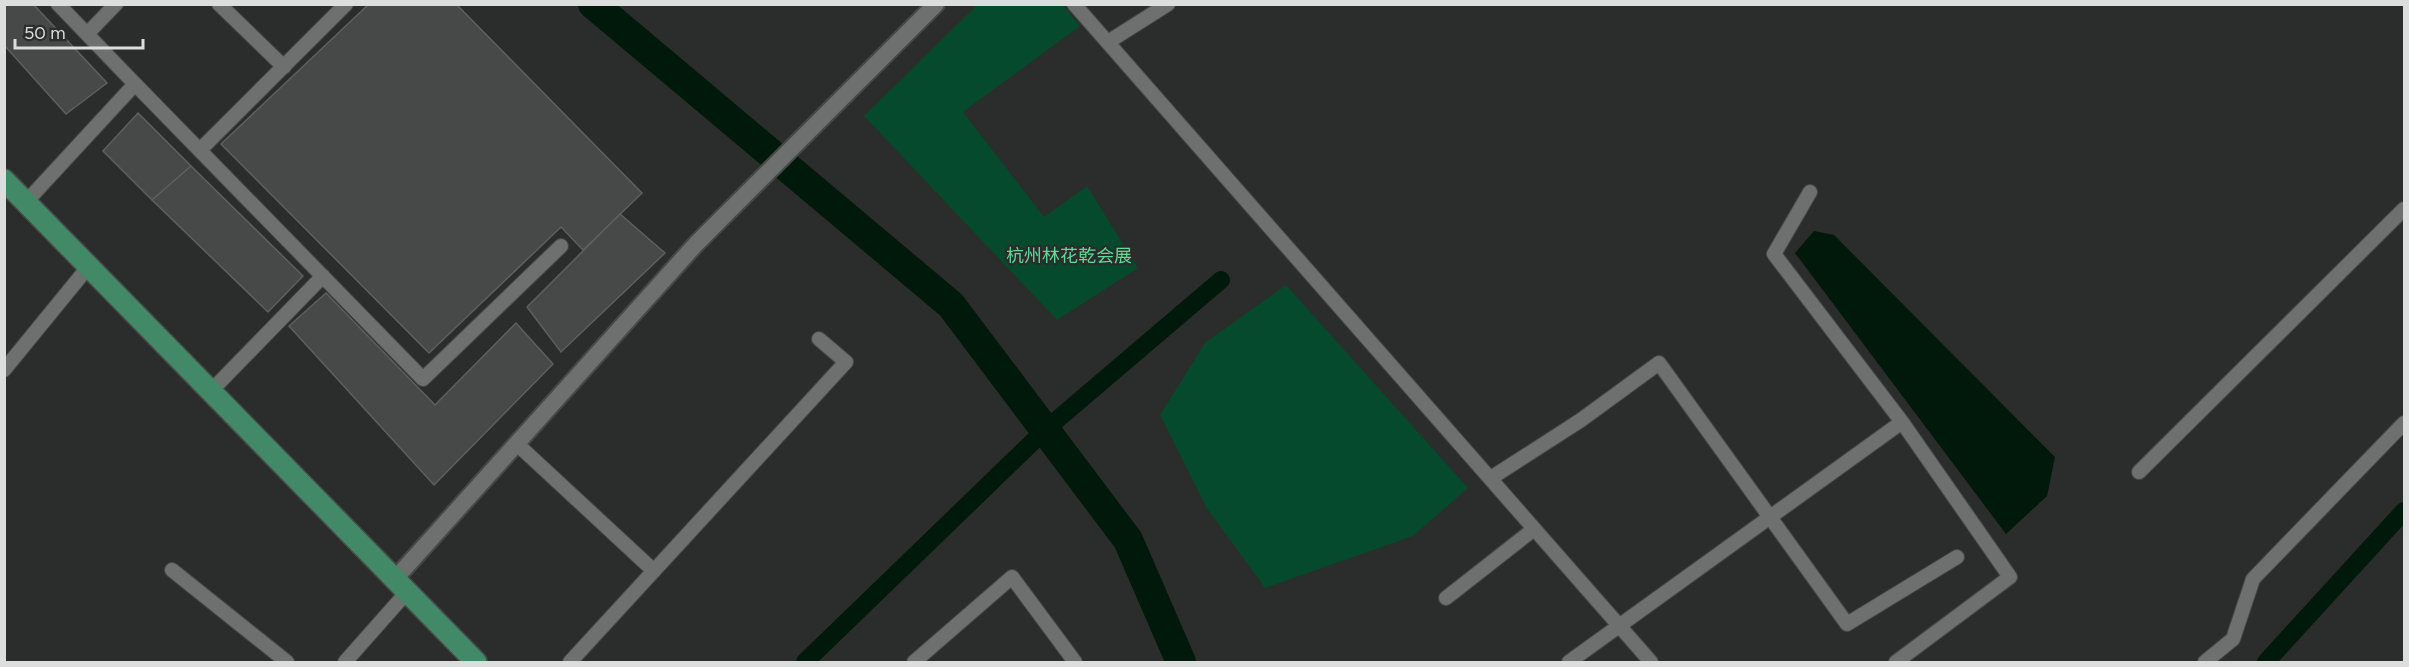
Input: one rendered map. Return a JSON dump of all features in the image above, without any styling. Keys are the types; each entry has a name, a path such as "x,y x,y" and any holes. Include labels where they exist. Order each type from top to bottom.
{"main road":[{"path":"4,180 476,663"}],"street":[{"path":"58,4 423,379 561,246"},
{"path":"87,34 116,4"},
{"path":"219,4 284,67"},
{"path":"200,150 346,4"},
{"path":"345,663 401,585 517,444 696,244 936,4"},
{"path":"1074,4 1651,663"},
{"path":"1108,42 1168,4"},
{"path":"26,202 135,84"},
{"path":"1810,192 1774,254 1902,422 2010,577 1896,663"},
{"path":"2139,472 2404,209"},
{"path":"4,370 89,266"},
{"path":"211,391 322,276"},
{"path":"570,663 846,362 819,339"},
{"path":"1491,478 1581,420 1659,363 1847,624 1957,557"},
{"path":"1569,663 1769,516 1902,422"},
{"path":"2205,663 2233,639 2253,579 2404,423"},
{"path":"517,444 654,571"},
{"path":"1446,598 1534,528"},
{"path":"172,570 287,663"},
{"path":"914,663 1012,577 1076,663"}],"green space":[{"name":"杭州林花乾会展","path":"977,5 1063,5 1080,26 963,112 1044,217 1087,186 1138,268 1057,320 864,116"},
{"path":"1286,285 1468,488 1413,536 1265,588 1206,507 1160,415 1205,343"}],"shaded area":[{"path":"1814,231 1834,235 2055,457 2047,496 2006,534 1795,253"}],"building":[{"path":"4,4 33,4 107,83 66,114 4,45"},
{"path":"369,4 456,4 642,193 583,250 561,227 429,353 221,144"},
{"path":"138,113 191,166 152,200 103,151"},
{"path":"191,166 303,276 268,312 152,200"},
{"path":"620,214 665,253 561,352 527,307"},
{"path":"326,293 435,405 516,323 553,364 434,485 289,326"}],"waterway":[{"path":"593,4 951,305 1128,540 1181,662"},
{"path":"805,662 1045,430 1221,280"},
{"path":"2266,662 2404,511"}]}
